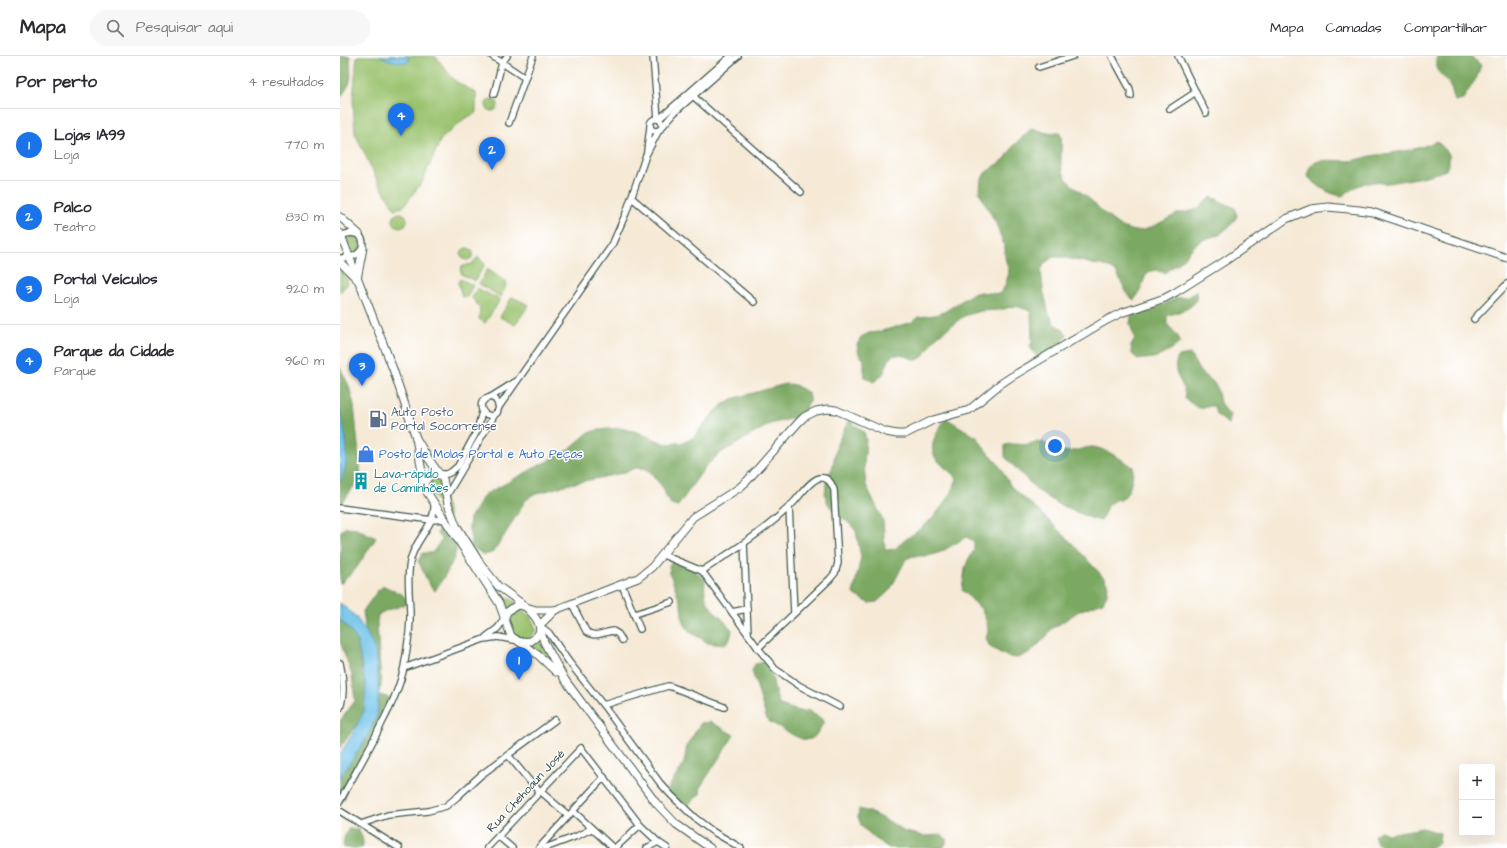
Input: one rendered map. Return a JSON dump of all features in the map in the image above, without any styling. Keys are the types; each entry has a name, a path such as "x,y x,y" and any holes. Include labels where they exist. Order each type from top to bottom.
{"main road":[{"path":"504,619 507,612 519,605 536,610 555,610 622,585 644,574 652,568 663,555 688,522 701,511 734,491 747,481 798,423 810,414 822,410 836,410 886,432 904,434 933,420 968,410 978,404 999,385 1107,320 1121,313 1165,298 1176,292 1225,261 1286,219 1296,214 1311,209 1328,207 1372,212 1507,258"},
{"path":"340,217 359,234"},
{"path":"340,235 393,369 416,438 423,472 423,484 499,603 511,636 538,655 565,680"},
{"path":"357,279 363,248"},
{"path":"340,262 357,279"},
{"path":"416,438 440,474 445,485 448,504 456,525 480,563 498,586 525,606 535,617 544,642 565,680 656,803 676,824 710,848"},
{"path":"423,484 431,475 440,474"},
{"path":"520,642 531,641 535,638 539,633 541,624 555,610"}],"street":[{"path":"492,56 526,78"},
{"path":"494,94 502,63 507,56"},
{"path":"509,123 533,56"},
{"path":"653,56 656,103 659,119 662,123 661,129"},
{"path":"651,124 655,119 659,119 731,56"},
{"path":"646,155 661,129 672,116 738,56"},
{"path":"1039,67 1073,56"},
{"path":"1112,56 1130,89 1131,96"},
{"path":"1178,56 1206,113"},
{"path":"1170,110 1196,92"},
{"path":"693,96 801,192"},
{"path":"447,495 494,414 612,245 632,198 646,155 656,103"},
{"path":"651,124 653,130 661,129"},
{"path":"632,198 754,302"},
{"path":"340,235 352,233 359,234 364,241 363,248 358,254 350,258 340,258"},
{"path":"1474,319 1507,284"},
{"path":"440,474 452,472 458,466 477,430 482,412 481,405 483,401 491,398 518,380"},
{"path":"491,398 498,402 499,407"},
{"path":"482,412 488,415 494,414"},
{"path":"702,571 744,543 789,507 813,481 819,478 826,479 832,483 834,490 837,567 830,579 758,648"},
{"path":"340,801 389,709 404,668 410,624 410,559 435,513 434,501"},
{"path":"789,507 794,613"},
{"path":"340,508 432,520 446,519"},
{"path":"744,543 748,634"},
{"path":"663,555 702,571 758,648 781,674 840,707"},
{"path":"622,585 640,629"},
{"path":"635,614 672,602"},
{"path":"572,604 589,634 597,636 613,631 618,634 622,640"},
{"path":"732,612 747,609"},
{"path":"484,638 498,628 504,619"},
{"path":"540,628 549,633 660,783 695,818 712,831 741,848"},
{"path":"404,668 484,638 498,636 520,642"},
{"path":"340,663 343,676 343,691 340,708"},
{"path":"603,705 668,686 724,708"},
{"path":"361,824 388,815 428,811 446,806 481,775 555,720"},
{"name":"Rua Chehoaun José","path":"487,848 581,748 604,777"},
{"path":"508,755 539,792 547,796 568,815"},
{"path":"539,848 604,777 640,825 658,842 667,848"},
{"path":"340,811 399,848"},
{"path":"573,811 614,848 640,825"},
{"path":"545,848 577,836 592,828"},
{"path":"498,836 512,848"},
{"path":"647,848 658,842"}],"green space":[{"path":"340,56 350,56 351,78 348,87 340,98"},
{"path":"357,56 435,56 455,81 476,93 476,113 464,119 441,139 422,182 403,207 395,209 378,182 355,133 353,99"},
{"path":"1437,56 1470,56 1481,65 1477,77 1463,99 1455,101 1450,85 1436,69"},
{"path":"490,99 494,99 498,105 494,111 490,111 486,107 486,103"},
{"path":"1032,128 1046,133 1060,133 1061,162 1065,177 1106,215 1117,224 1129,230 1140,231 1156,225 1177,214 1198,208 1212,197 1235,208 1237,216 1232,224 1219,235 1202,240 1195,245 1179,263 1164,273 1156,270 1148,272 1139,293 1134,300 1128,295 1116,272 1108,267 1061,257 1053,257 1045,263 1041,270 1043,289 1048,311 1054,324 1062,329 1067,335 1056,352 1041,361 1030,347 1032,340 1031,311 1016,306 999,310 981,311 964,316 933,341 924,356 917,360 901,355 892,355 881,377 873,382 865,377 864,360 859,354 857,345 861,337 869,333 878,332 912,322 918,317 935,315 944,312 972,294 980,292 999,294 1004,288 1009,273 1005,257 1005,248 996,223 979,192 981,181 985,173 1005,159 1015,144"},
{"path":"1437,141 1449,154 1449,163 1446,170 1432,175 1388,183 1364,183 1342,196 1332,194 1324,190 1308,177 1309,168 1314,163 1319,161 1350,161 1415,149"},
{"path":"400,213 405,215 407,220 405,225 400,227 395,225 393,220 395,215"},
{"path":"353,236 357,238 361,246 354,255 346,237"},
{"path":"465,248 469,248 473,254 469,260 465,260 461,256 461,252"},
{"path":"478,257 485,264 475,281 462,275 460,269 463,266 472,264"},
{"path":"340,269 348,279 347,285 340,292"},
{"path":"487,270 507,283 501,297 479,284"},
{"path":"460,279 473,285 467,297 462,297 458,282"},
{"path":"477,288 500,300 485,323 479,319 480,308 472,298"},
{"path":"1196,291 1195,302 1192,306 1183,311 1167,316 1167,324 1178,336 1180,343 1156,357 1138,359 1132,354 1131,346 1135,339 1130,324 1131,316 1138,311 1154,309 1176,298 1189,297"},
{"path":"512,297 529,305 515,325 500,317"},
{"path":"1190,354 1200,372 1213,382 1217,388 1220,403 1230,415 1228,424 1216,414 1214,406 1198,408 1185,399 1185,392 1175,368 1179,356"},
{"path":"340,367 349,386 354,405 361,476 343,502 340,502 340,463 345,435 340,417"},
{"path":"785,384 795,385 809,393 809,402 801,416 770,424 719,454 705,467 678,506 671,504 666,497 664,489 651,473 644,468 635,468 623,473 570,484 532,495 525,501 492,553 484,555 472,547 469,528 470,518 484,495 568,450 588,433 597,430 620,428 637,432 666,444 685,442 694,437 705,422 721,406 732,399"},
{"path":"946,418 978,438 986,451 993,457 1002,470 1010,485 1071,542 1104,578 1108,585 1107,594 1103,602 1079,611 1051,629 1046,637 1031,652 1018,658 1008,657 990,647 986,639 988,631 987,622 981,609 962,590 965,569 974,550 974,541 966,537 941,552 928,556 913,556 906,559 890,590 877,602 869,603 853,594 861,557 856,531 831,508 827,502 825,494 827,477 832,469 837,444 849,420 864,432 866,440 864,465 866,485 883,520 885,550 895,549 927,523 942,506 954,486 957,479 938,461 934,456 933,450 934,439"},
{"path":"1037,441 1063,451 1073,451 1095,447 1113,454 1133,467 1132,479 1128,491 1123,498 1115,500 1110,504 1101,521 1058,504 1037,490 1005,457 1005,445 1025,445"},
{"path":"433,478 439,479 441,482 449,519 427,485"},
{"path":"444,521 454,533 457,548 448,571 435,591 427,581 418,561 423,553 432,553 442,540 437,534 439,526"},
{"path":"346,527 356,528 376,538 355,570 340,584 340,552 342,549 340,532"},
{"path":"674,559 690,566 705,580 705,590 708,603 732,630 730,639 724,645 708,643 690,632 685,625 682,616 681,604 670,574 669,565"},
{"path":"489,581 502,594 517,603 505,610"},
{"path":"384,586 403,595 408,602 378,615 377,623 381,686 378,693 369,660 363,611 378,590"},
{"path":"521,608 530,618 536,630 530,638 521,640 516,637 510,628 509,619 511,614"},
{"path":"340,620 352,632 358,645 362,676 367,679 367,710 340,748 340,721 355,701 352,675 340,641"},
{"path":"539,637 553,665 528,644"},
{"path":"769,661 774,689 780,705 802,712 810,710 824,721 813,738 809,740 799,738 767,720 752,671 755,664"},
{"path":"379,695 391,698 389,708 348,780 346,796 340,803 340,777 377,716"},
{"path":"711,722 734,735 701,786 700,794 688,805 673,800 667,795 669,787 684,763 687,745 701,723"},
{"path":"859,809 890,822 905,832 924,836 941,835 948,840 943,848 889,848 878,841 862,827 858,817"},
{"path":"349,828 358,829 363,840 362,848 344,848 343,845 345,835"},
{"path":"1422,828 1440,833 1439,842 1430,848 1386,848 1377,843 1374,835 1381,831 1388,834"}],"water":[{"path":"380,56 408,56 409,59 407,63 392,61"},
{"path":"340,410 347,456 344,474 340,482"},
{"path":"340,603 355,616 366,631 375,650 379,691 377,716 367,737 340,778 340,754 352,735 364,711 366,688 357,640 346,625 340,620"}],"place":[{"name":"Parque da Cidade","path":"401,136"},
{"name":"Palco","path":"492,170"},
{"name":"Portal Veículos","path":"362,386"},
{"name":"Auto Posto Portal Socorrense","path":"378,419"},
{"name":"Posto de Molas Portal e Auto Peças","path":"366,454"},
{"name":"Lava-rápido de Caminhões","path":"361,481"},
{"name":"Lojas 1A99","path":"519,680"}]}
